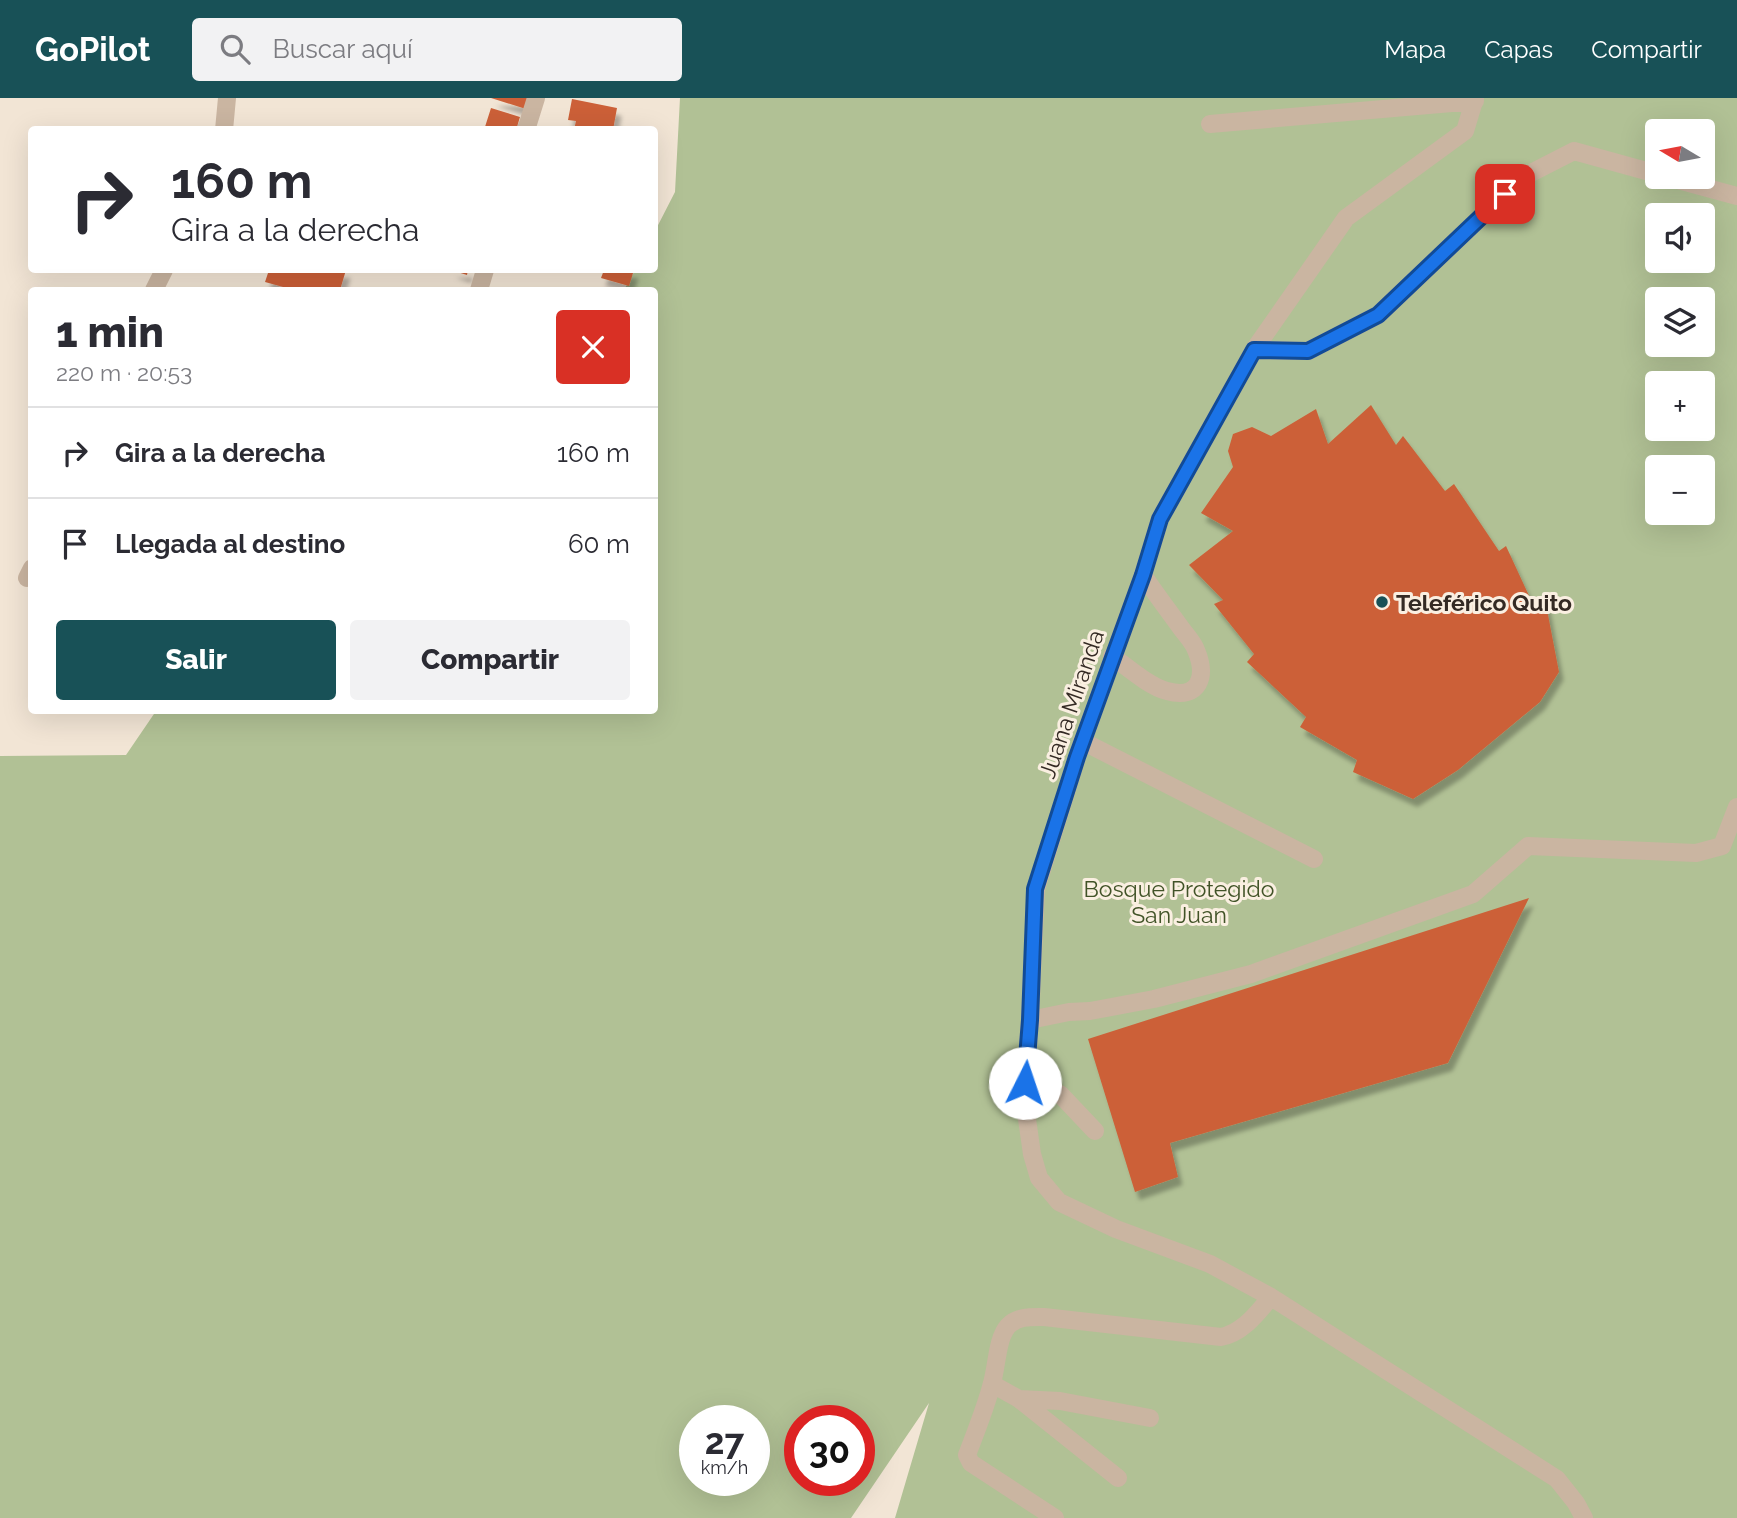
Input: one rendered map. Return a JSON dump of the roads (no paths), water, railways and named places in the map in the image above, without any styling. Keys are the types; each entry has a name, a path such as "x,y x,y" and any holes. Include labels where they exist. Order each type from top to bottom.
{"street":[{"path":"224,126 227,98"},
{"path":"527,126 536,98"},
{"path":"1210,124 1475,99"},
{"name":"Juana Miranda","path":"1475,99 1465,131 1346,218 1254,350 1160,519 1143,575 1082,741 1035,889 1024,1098 1031,1154 1039,1178 1059,1202 1116,1229 1210,1264 1271,1297 1557,1479 1584,1518"},
{"path":"1254,350 1308,351 1378,315 1523,177 1574,151 1645,171"},
{"path":"1711,189 1737,196"},
{"path":"1112,656 1142,678 1166,691 1183,693 1197,687 1201,679 1202,670 1196,648 1143,575"},
{"path":"1082,741 1314,859"},
{"path":"1030,1020 1154,999 1251,974 1473,894 1528,846 1696,853 1722,846 1737,807"},
{"path":"1024,1098 1045,1092 1060,1094 1096,1131"},
{"path":"1055,1518 971,1463 967,1454 992,1384 1002,1334 1009,1326 1026,1317 1044,1317 1221,1337 1231,1335 1242,1328 1271,1297"},
{"path":"992,1384 1019,1399 1118,1478"},
{"path":"1019,1399 1060,1401 1150,1418"}],"place":[{"name":"Teleférico Quito","path":"1382,602"}],"park label":[{"name":"Bosque Protegido San Juan","path":"1179,901"}]}
